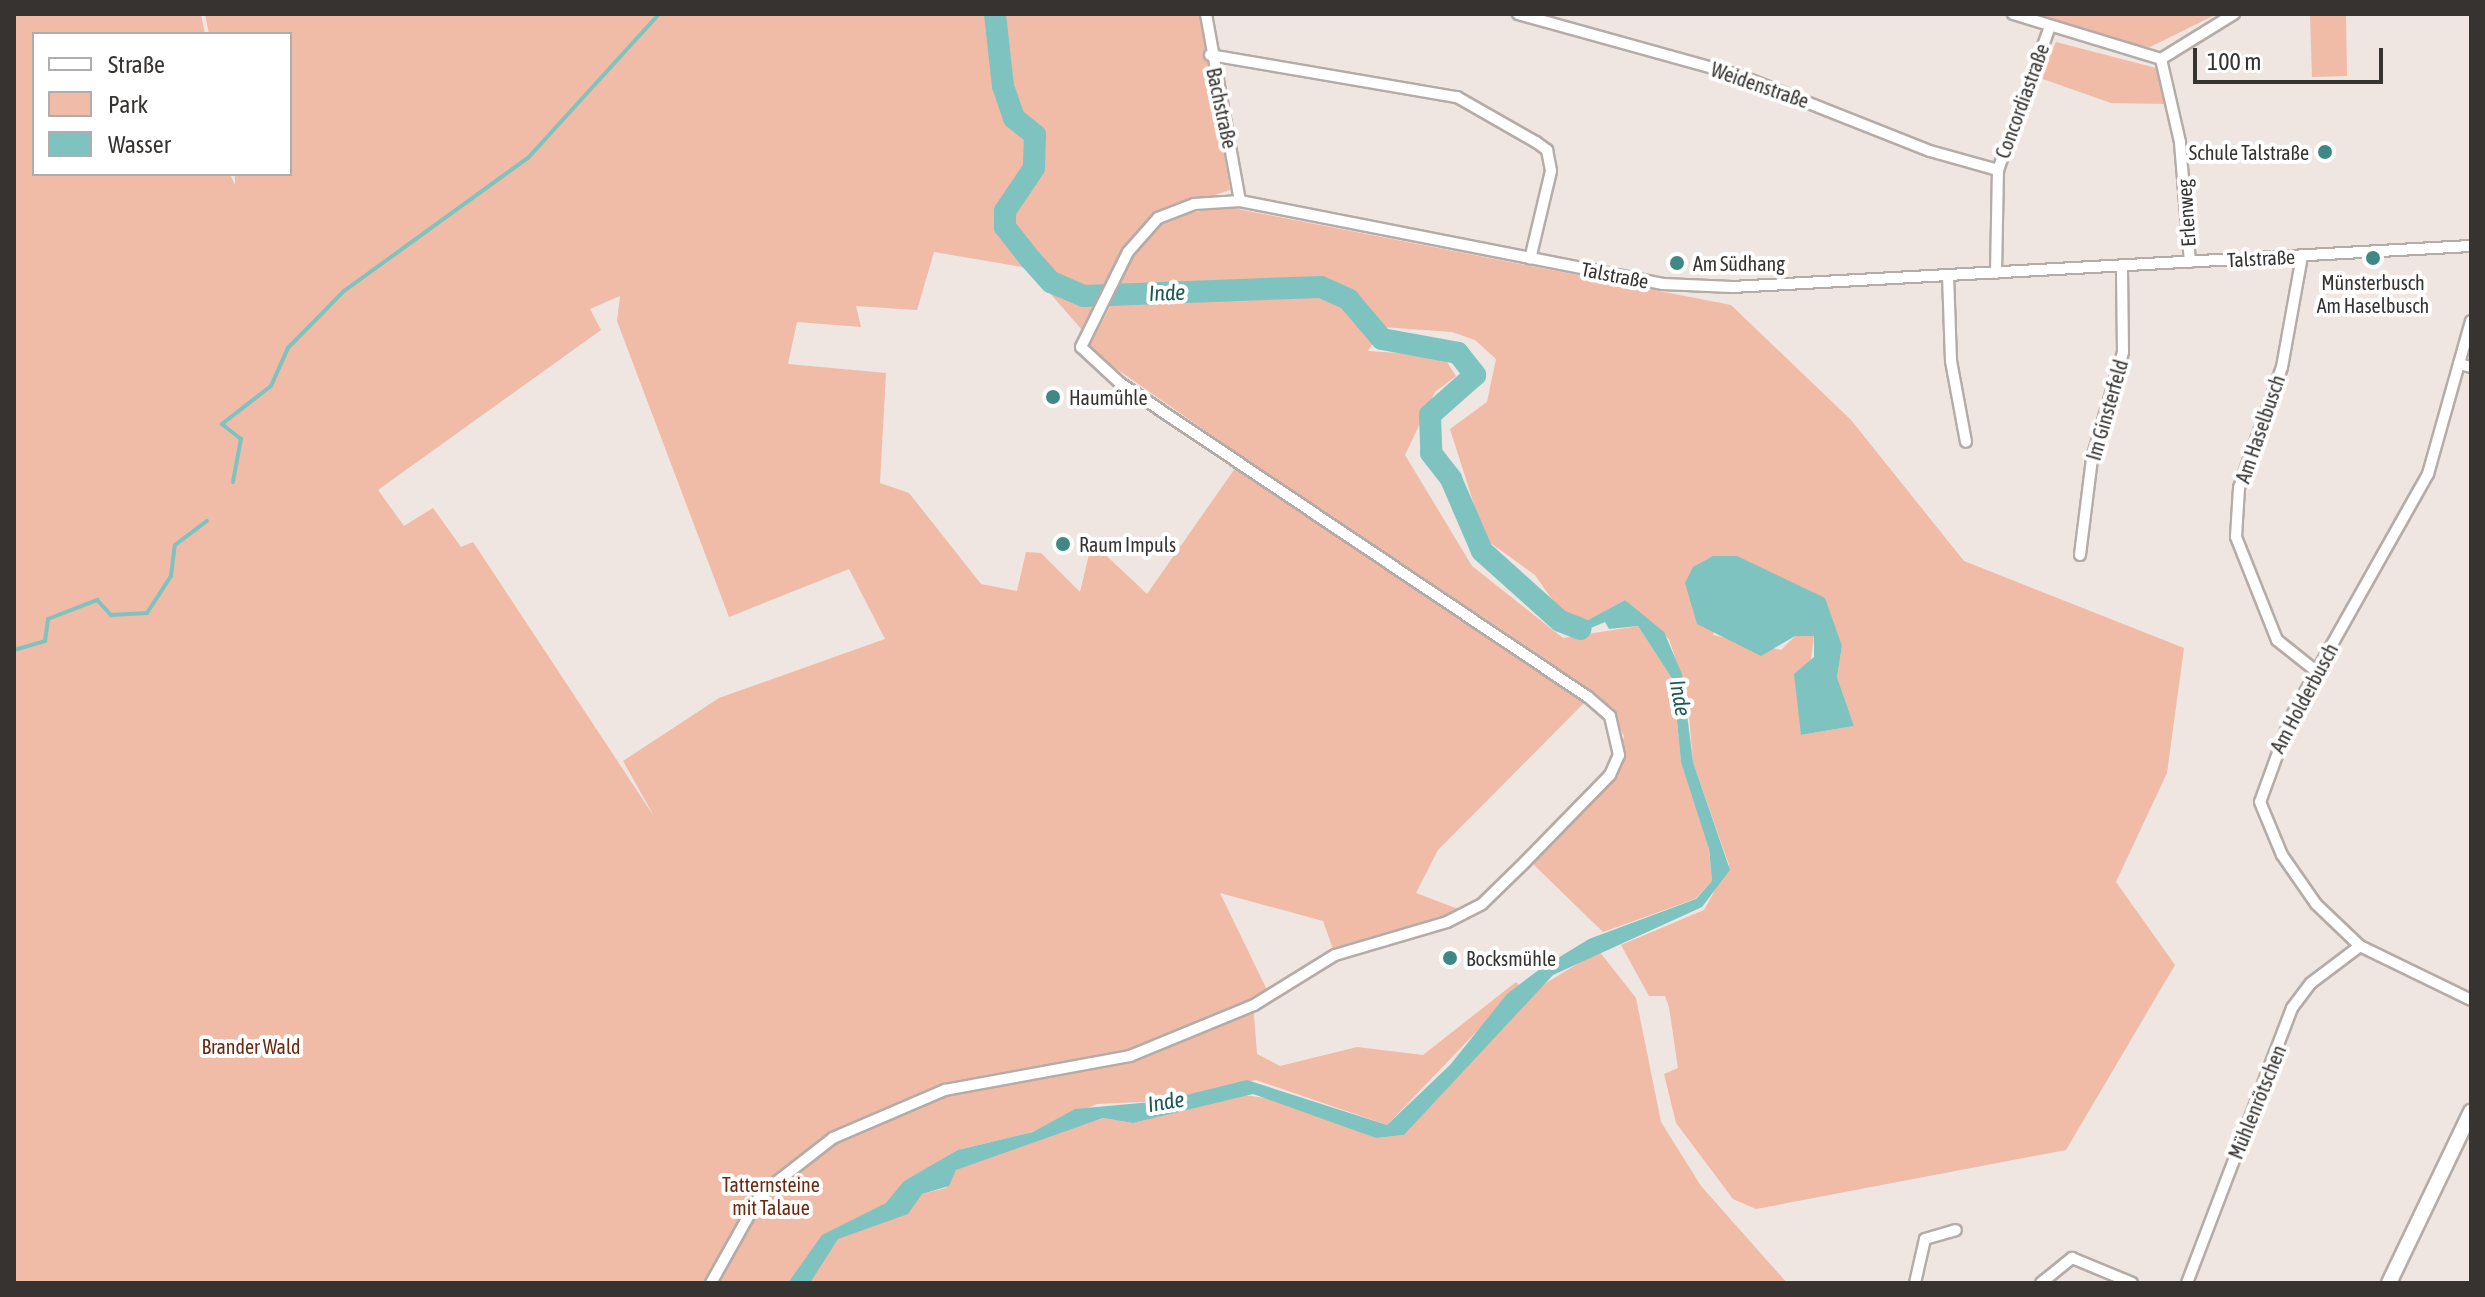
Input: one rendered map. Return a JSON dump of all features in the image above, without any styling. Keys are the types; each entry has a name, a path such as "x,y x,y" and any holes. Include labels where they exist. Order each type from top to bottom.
{"street":[{"name":"Bachstraße","path":"1206,14 1210,55 1240,201"},
{"name":"Weidenstraße","path":"1518,14 1738,75 1930,151 1998,170"},
{"path":"2013,14 2161,59 2234,14"},
{"name":"Concordiastraße","path":"1996,273 1998,170 2050,26"},
{"path":"1210,55 1457,97 1536,142 1547,150 1551,171 1530,259"},
{"name":"Erlenweg","path":"2161,59 2180,142 2190,262"},
{"name":"Talstraße","path":"711,1283 761,1194 833,1138 945,1090 1130,1056 1254,1005 1335,955 1447,922 1482,904 1610,775 1619,755 1610,716 1588,697 1179,424 1081,347 1115,276 1158,218 1194,204 1240,201 1663,284 1732,287 2471,246"},
{"name":"Am Haselbusch","path":"2302,256 2282,367 2239,488 2236,537 2277,640 2316,671"},
{"name":"Im Ginsterfeld","path":"2080,555 2092,459 2123,352 2122,266"},
{"path":"1948,275 1952,374 1966,442"},
{"name":"Am Holderbusch","path":"2471,321 2428,474 2316,671 2268,765 2262,816 2316,904 2360,946 2471,1000"},
{"path":"2459,364 2471,367"},
{"name":"Mühlenrötschen","path":"2187,1283 2292,1008 2311,983 2360,946"},
{"path":"2389,1283 2471,1112"},
{"path":"1915,1283 1925,1239 1956,1230"},
{"path":"2041,1283 2072,1258 2132,1283"}],"green space":[{"path":"14,14 201,14 205,32 32,32 32,176 231,176 235,185 235,176 292,176 292,32 209,32 205,14 1202,14 1230,190 1158,214 1139,230 1082,330 1028,268 934,252 917,310 856,306 861,327 797,322 788,364 886,373 880,483 909,493 981,584 1017,591 1026,552 1041,553 1080,592 1092,542 1147,594 1236,467 1586,701 1438,850 1416,893 1461,910 1446,918 1334,952 1323,921 1220,893 1268,992 1253,1002 1257,1054 1280,1066 1357,1047 1423,1055 1516,982 1520,986 1387,1125 1256,1080 1162,1101 1097,1104 1033,1132 962,1149 904,1181 902,1215 922,1194 946,1188 956,1170 1008,1148 1104,1118 1133,1123 1244,1095 1279,1100 1376,1138 1404,1135 1541,986 1599,951 1636,998 1661,1122 1701,1186 1787,1283 14,1283","holes":["620,296 617,321 729,617 849,569 885,639 719,698 623,761 655,818 473,542 461,547 433,508 404,526 378,490 601,330 590,309"]},
{"path":"2030,14 2217,14 2150,47 2112,44"},
{"path":"2346,15 2347,76 2312,77 2310,16"},
{"path":"2056,42 2156,68 2165,104 2111,103 2040,78"},
{"path":"1222,206 1731,305 1851,420 1964,561 2184,648 2167,773 2116,882 2175,965 2066,1150 1756,1209 1733,1199 1676,1123 1664,1074 1678,1068 1669,1007 1665,996 1649,996 1621,945 1704,910 1729,865 1693,762 1687,693 1669,639 1625,600 1588,620 1565,618 1535,575 1485,539 1450,429 1487,402 1496,359 1475,340 1452,332 1383,327 1368,351 1443,356 1456,376 1435,392 1405,455 1472,566 1563,638 1638,626 1673,680 1681,762 1707,834 1712,881 1695,899 1603,932 1533,864 1615,776 1624,736 1613,715 1088,349 1112,303 1181,304 1183,288 1116,285 1131,254 1162,220","holes":["1737,557 1842,646 1837,677 1854,726 1801,735 1814,636 1795,636 1781,650 1713,635"]}],"water":[{"path":"1713,556 1737,556 1825,598 1842,646 1837,677 1854,726 1801,735 1794,674 1814,657 1814,636 1795,636 1761,656 1697,624 1685,583 1693,567"},
{"path":"1625,600 1664,632 1682,674 1693,762 1730,870 1702,907 1553,975 1404,1135 1376,1138 1253,1094 1133,1123 1103,1118 956,1170 949,1186 922,1194 908,1214 838,1239 810,1283 788,1283 822,1235 886,1203 904,1181 958,1150 1033,1132 1075,1109 1162,1101 1247,1080 1387,1125 1450,1065 1507,994 1540,969 1589,939 1696,899 1712,881 1709,849 1681,762 1673,680 1638,626 1609,629 1605,622 1574,635 1549,622 1560,614 1588,620"}],"waterway":[{"path":"233,482 241,439 222,424 271,386 288,348 344,291 528,158 659,14"},
{"name":"Inde","path":"995,14 1003,86 1014,118 1035,135 1034,168 1005,211 1005,227 1051,282 1084,296 1321,287 1348,299 1382,339 1458,353 1475,375 1430,415 1431,453 1451,479 1482,551 1560,621 1581,629"},
{"path":"14,650 45,641 48,619 97,600 111,615 147,613 171,576 175,545 207,521"}],"place":[{"name":"Schule Talstraße","path":"2325,152"},
{"name":"Münsterbusch Am Haselbusch","path":"2373,258"},
{"name":"Am Südhang","path":"1677,263"},
{"name":"Haumühle","path":"1053,397"},
{"name":"Raum Impuls","path":"1063,544"},
{"name":"Bocksmühle","path":"1450,958"}],"park label":[{"name":"Brander Wald","path":"251,1046"},
{"name":"Tatternsteine mit Talaue","path":"771,1196"}]}
